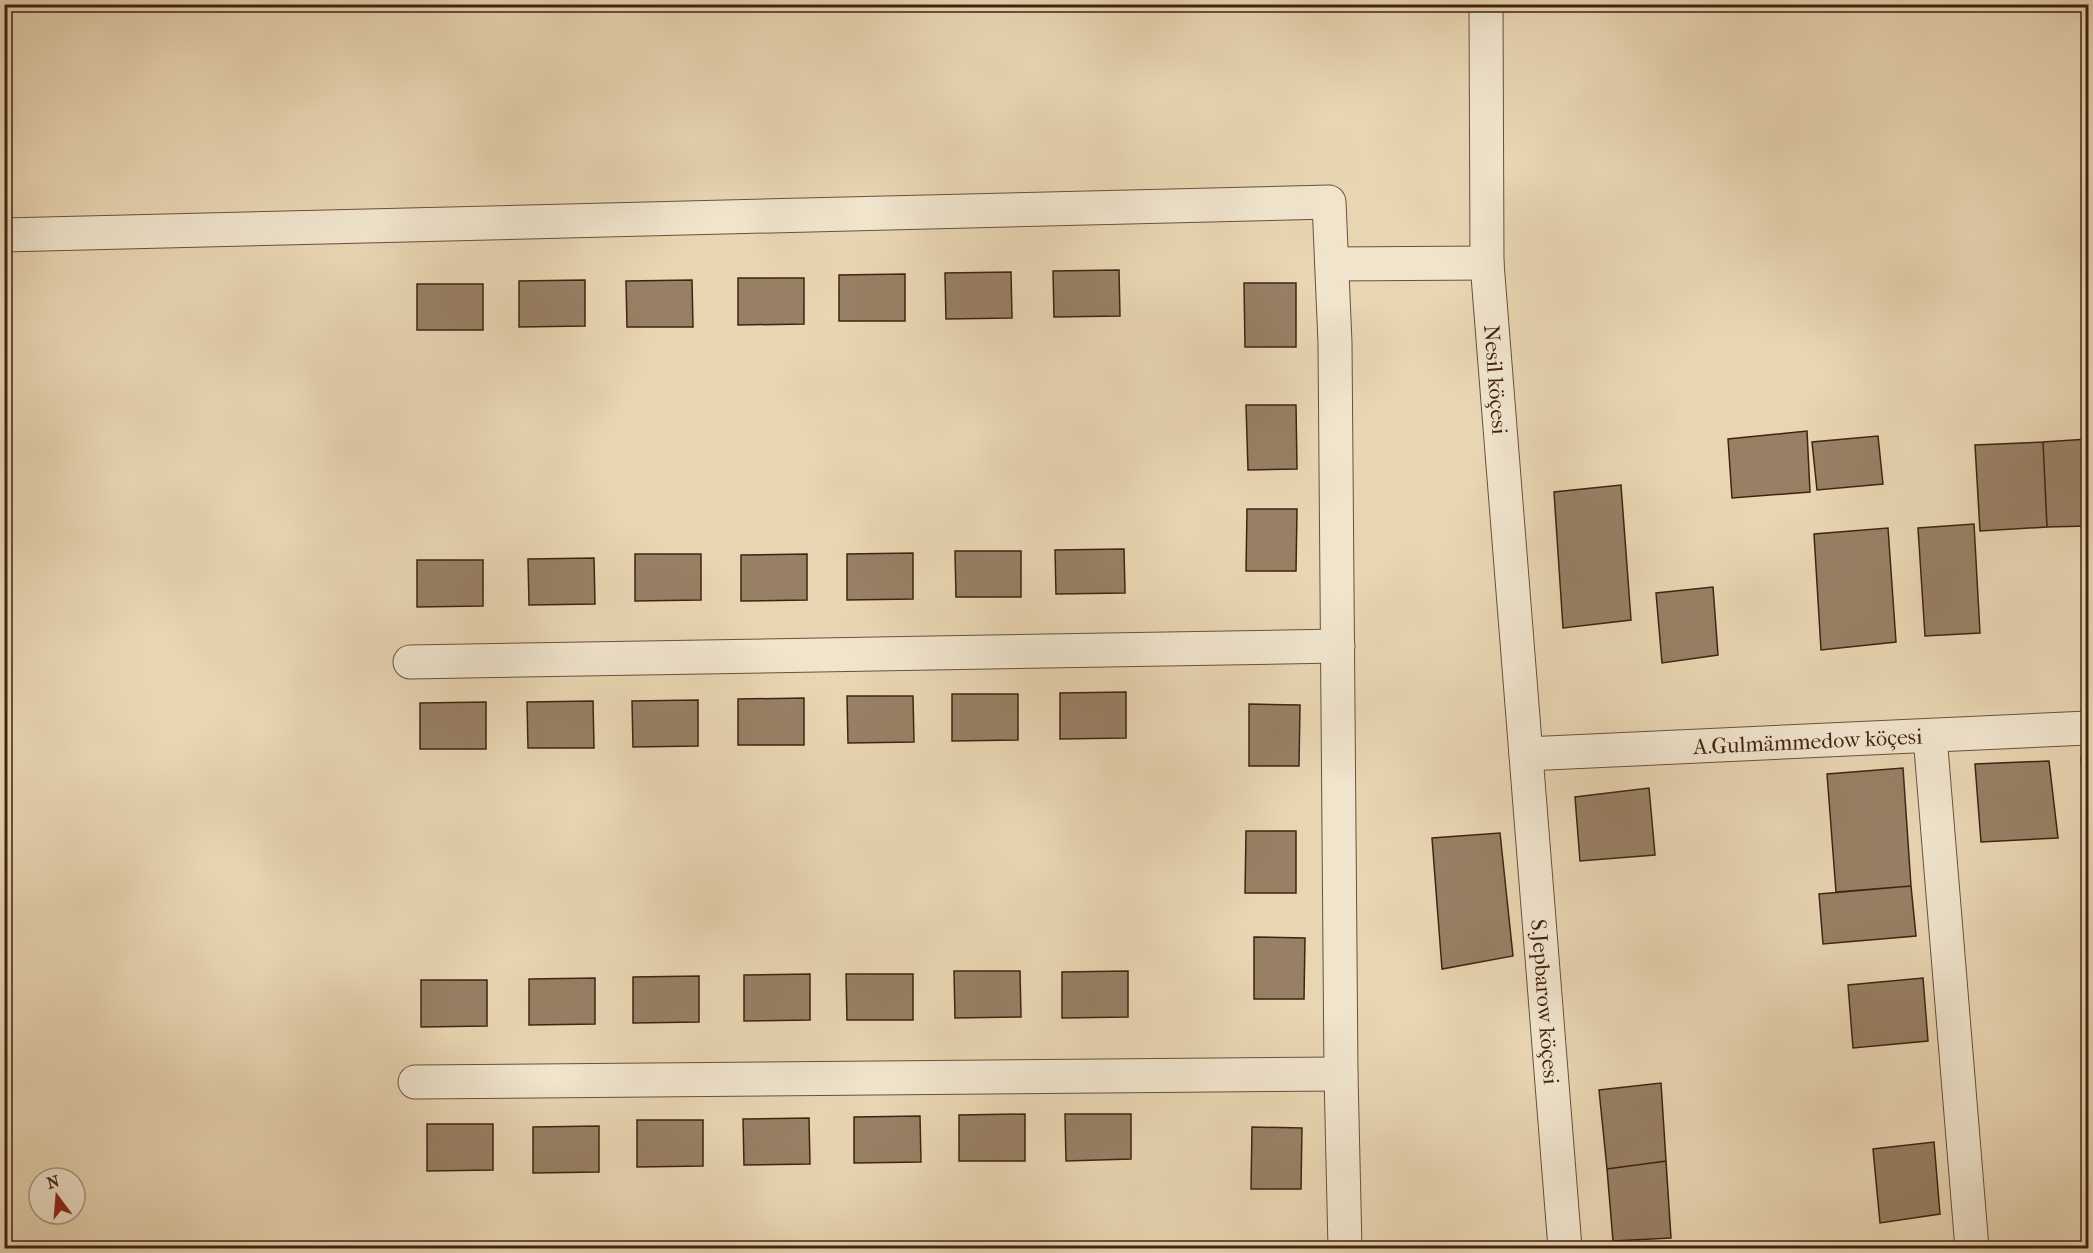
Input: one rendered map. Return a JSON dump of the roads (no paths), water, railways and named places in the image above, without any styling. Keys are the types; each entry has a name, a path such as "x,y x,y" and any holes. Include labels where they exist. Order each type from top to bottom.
{"street":[{"name":"Nesil köçesi","path":"1486,4 1487,263 1526,754"},
{"path":"4,235 1329,202 1335,343 1341,1074 1345,1248"},
{"path":"1332,264 1487,263"},
{"path":"410,662 1338,646"},
{"name":"A.Gulmämmedow köçesi","path":"1526,754 2088,728"},
{"path":"1930,736 1972,1248"},
{"name":"S.Jepbarow köçesi","path":"1526,754 1565,1248"},
{"path":"415,1082 1341,1074"}]}
